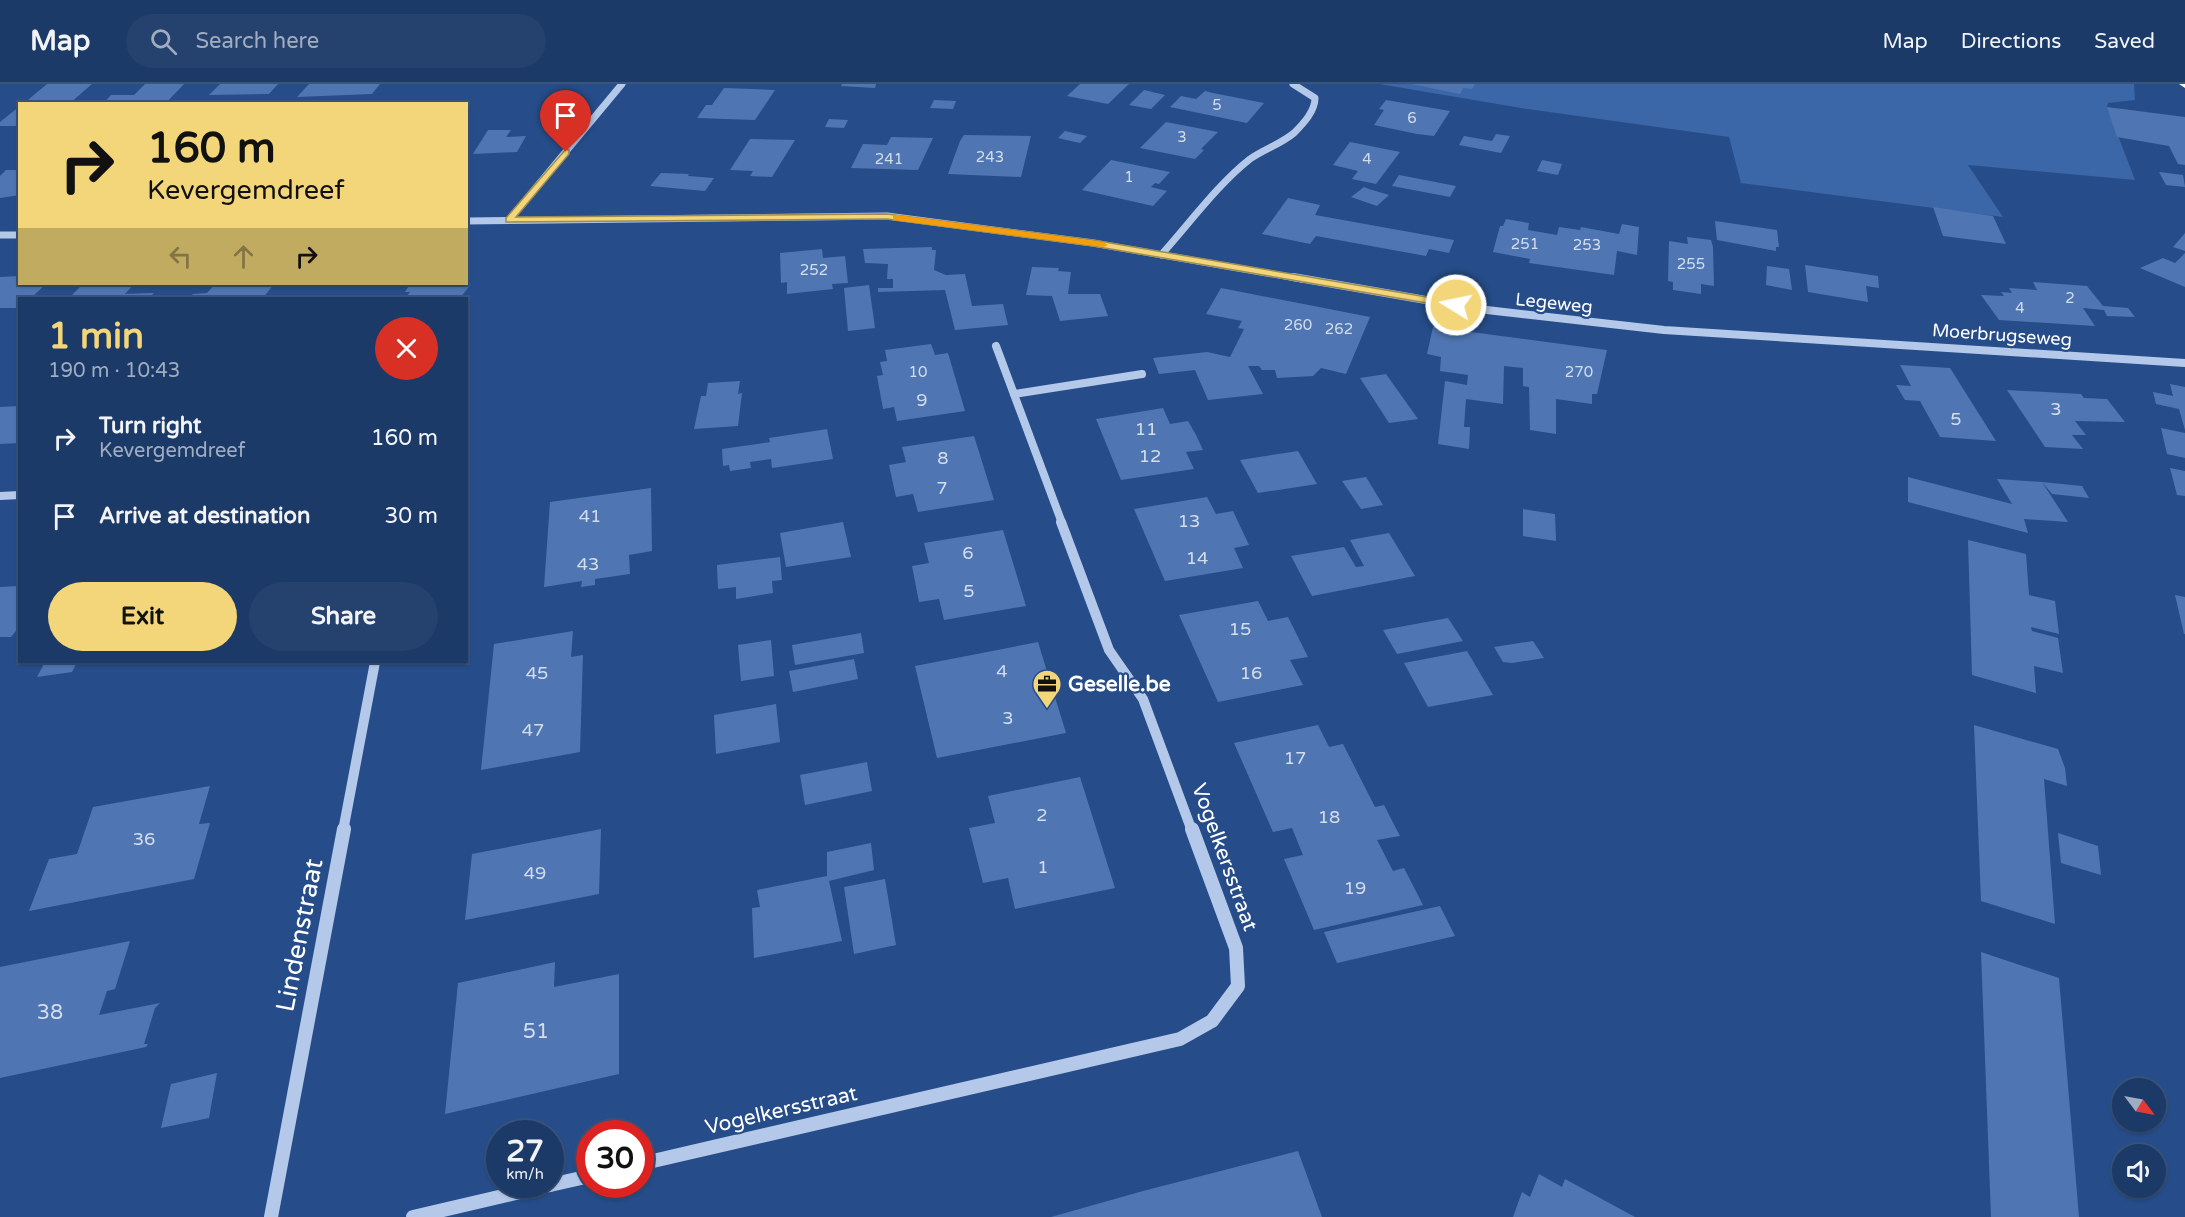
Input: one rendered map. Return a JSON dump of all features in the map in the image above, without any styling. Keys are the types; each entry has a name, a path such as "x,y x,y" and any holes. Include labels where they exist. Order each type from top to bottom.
{"street":[{"path":"509,220 622,84"},
{"path":"1161,255 1235,173 1252,158 1279,144 1295,132 1315,108 1315,98 1293,84"},
{"name":"Legeweg","path":"468,221 887,216 1093,243 1478,309 1664,330 1818,339"},
{"path":"0,235 18,235"},
{"name":"Moerbrugseweg","path":"1818,339 2185,363"},
{"name":"Vogelkersstraat","path":"654,1161 1180,1039 1212,1020 1238,986 1236,948 1143,699 1108,650 996,346"},
{"path":"1014,394 1142,374"},
{"path":"0,496 18,495"},
{"name":"Lindenstraat","path":"271,1217 375,663"},
{"path":"413,1217 494,1198"}],"shaded area":[{"path":"1379,84 2134,84 2135,100 2108,103 2107,107 2135,180 1968,165 2003,217 1741,183 1729,137 1521,108"}],"building":[{"path":"47,84 92,84 71,102 25,102"},
{"path":"145,84 184,84 167,102 105,102 111,95 134,95"},
{"path":"220,84 278,84 269,94 209,95"},
{"path":"309,84 380,84 372,94 297,97"},
{"path":"842,84 876,84 875,88 841,86"},
{"path":"1080,84 1129,84 1108,104 1067,96"},
{"path":"1411,84 1475,84 1472,89 1463,88 1460,94"},
{"path":"724,88 775,90 755,120 697,118 706,105 712,105"},
{"path":"1144,90 1165,95 1151,109 1129,105"},
{"path":"1205,91 1264,103 1247,123 1170,107 1181,96 1196,99"},
{"path":"934,100 956,101 953,109 930,108"},
{"path":"1386,100 1450,111 1434,136 1417,134 1374,125 1384,110 1379,109"},
{"path":"2107,107 2185,117 2185,165 2178,164 2169,146 2117,137"},
{"path":"18,108 18,126 0,126 0,122"},
{"path":"829,119 848,120 844,128 825,127"},
{"path":"1166,122 1218,132 1201,149 1204,150 1195,159 1140,148"},
{"path":"488,130 511,130 506,137 526,136 517,152 473,154"},
{"path":"1065,131 1087,136 1080,143 1058,138"},
{"path":"1496,134 1510,136 1501,153 1459,145 1464,136 1492,141"},
{"path":"964,135 1031,136 1021,177 948,174"},
{"path":"891,137 933,138 918,170 851,168 863,144 887,145"},
{"path":"750,139 795,140 772,177 750,176 753,171 730,170"},
{"path":"1350,142 1400,152 1376,184 1352,179 1358,171 1333,165"},
{"path":"1111,160 1170,172 1159,184 1155,183 1151,187 1167,191 1153,206 1082,190"},
{"path":"1542,160 1562,164 1558,175 1537,171"},
{"path":"6,170 18,170 18,195 0,198 0,176"},
{"path":"2159,172 2183,175 2185,187 2166,185"},
{"path":"661,173 714,178 705,191 650,186"},
{"path":"1399,175 1456,186 1450,197 1392,186"},
{"path":"1364,187 1389,195 1377,206 1351,197"},
{"path":"1288,198 1320,205 1315,215 1454,240 1449,253 1429,249 1426,256 1316,236 1310,244 1262,234"},
{"path":"1933,207 1993,216 2006,244 1943,236"},
{"path":"1506,219 1529,223 1528,230 1557,235 1559,227 1580,230 1581,227 1619,234 1622,224 1639,227 1637,255 1617,251 1614,275 1529,263 1530,259 1493,252 1500,226 1503,226"},
{"path":"1715,221 1777,230 1779,247 1776,247 1776,251 1717,240"},
{"path":"2185,233 2185,251 2173,247"},
{"path":"1687,237 1711,240 1713,247 1714,286 1701,284 1701,294 1673,290 1673,282 1668,281 1669,241 1688,244"},
{"path":"932,247 932,250 936,250 934,270 946,275 965,274 972,306 1003,304 1008,325 955,330 945,290 878,292 878,288 893,288 893,279 887,279 888,264 865,263 863,249"},
{"path":"822,249 823,258 845,256 848,283 832,284 833,289 787,294 787,282 781,283 780,253"},
{"path":"2185,253 2185,287 2140,268 2163,258 2175,263"},
{"path":"1805,265 1878,276 1879,288 1866,286 1868,302 1808,292"},
{"path":"1767,266 1789,269 1792,290 1766,285"},
{"path":"1032,267 1059,268 1058,271 1071,272 1068,294 1100,294 1108,316 1060,321 1052,296 1026,295"},
{"path":"18,276 18,285 45,285 32,297 18,297 18,308 0,308 0,277"},
{"path":"2033,282 2087,286 2103,306 2128,308 2135,317 2107,316 2104,310 2083,308 2095,326 1999,320 1981,295 2004,296 2001,292 2012,293 2009,288 2037,290"},
{"path":"471,284 461,297 406,297 410,292 405,292 409,285"},
{"path":"82,285 133,285 125,294 154,293 150,297 70,297"},
{"path":"214,285 273,285 264,297 190,297 193,294 207,293"},
{"path":"869,285 875,328 848,331 844,288"},
{"path":"1221,288 1370,317 1346,374 1321,368 1313,376 1277,378 1275,370 1262,370 1259,366 1248,366 1263,394 1208,400 1195,370 1159,374 1153,358 1207,352 1230,357 1244,329 1238,328 1242,321 1206,314"},
{"path":"1433,327 1607,350 1597,394 1592,394 1592,404 1556,399 1556,434 1530,430 1529,387 1523,386 1523,368 1504,366 1503,404 1466,399 1464,427 1470,427 1469,449 1438,444 1445,381 1467,385 1468,375 1440,371 1441,357 1427,354"},
{"path":"931,344 935,355 948,353 965,411 897,421 894,407 883,409 877,376 883,375 880,362 887,361 885,350"},
{"path":"1900,365 1950,368 1996,441 1940,437 1920,401 1905,400 1896,385 1911,386"},
{"path":"1386,374 1418,419 1389,423 1360,378"},
{"path":"740,381 738,394 742,393 738,426 694,429 701,396 706,396 708,383"},
{"path":"2170,384 2185,387 2185,430 2179,409 2156,404 2153,392 2173,396"},
{"path":"2007,390 2081,394 2084,398 2107,399 2125,422 2075,421 2086,435 2072,435 2083,449 2045,447"},
{"path":"18,406 18,443 0,444 0,407"},
{"path":"1163,408 1170,424 1188,421 1196,435 1203,450 1186,452 1194,469 1121,480 1096,419"},
{"path":"2161,428 2185,433 2185,458 2167,454"},
{"path":"827,429 833,459 772,468 771,459 750,462 751,468 730,471 729,465 723,466 722,449 770,442 769,438"},
{"path":"974,436 994,500 918,512 913,494 896,497 889,465 906,462 902,447"},
{"path":"1298,451 1317,484 1258,493 1240,460"},
{"path":"2170,468 2185,471 2185,496 2177,495"},
{"path":"1366,477 1383,505 1361,509 1342,481"},
{"path":"1908,477 2012,504 1997,479 2042,482 2068,522 2024,519 2028,533 1908,502"},
{"path":"2042,482 2082,486 2089,498 2052,494"},
{"path":"651,488 652,551 629,555 630,574 595,579 595,585 581,587 582,581 544,587 550,502"},
{"path":"1207,497 1216,514 1233,511 1249,545 1234,548 1243,568 1165,581 1134,509"},
{"path":"1523,509 1555,514 1556,541 1523,536"},
{"path":"843,522 851,557 786,567 780,533"},
{"path":"1003,530 1026,606 944,620 939,599 919,602 912,566 929,563 924,543"},
{"path":"1389,533 1415,576 1312,596 1291,556 1344,547 1356,567 1364,566 1350,540"},
{"path":"1968,540 2026,554 2029,595 2055,601 2059,634 2031,627 2032,631 2058,638 2063,673 2034,666 2036,693 1972,675"},
{"path":"780,557 782,580 772,581 773,593 736,599 736,587 718,589 717,565"},
{"path":"18,586 18,628 11,637 0,637 0,587"},
{"path":"2175,595 2185,597 2185,634 2184,634"},
{"path":"1258,601 1268,621 1288,617 1308,657 1290,660 1303,685 1218,702 1179,615"},
{"path":"1448,618 1463,641 1397,654 1383,630"},
{"path":"573,631 571,657 583,655 580,752 481,770 494,644"},
{"path":"861,633 864,653 795,665 792,645"},
{"path":"771,640 774,676 741,681 738,645"},
{"path":"1533,641 1544,658 1512,663 1503,662 1494,647"},
{"path":"1038,642 1066,733 937,758 915,666"},
{"path":"1467,651 1493,695 1428,707 1404,663"},
{"path":"854,659 858,679 793,692 789,671"},
{"path":"44,663 76,663 72,672 37,677"},
{"path":"776,704 780,742 716,754 714,715"},
{"path":"1318,725 1329,747 1343,744 1375,807 1384,805 1400,836 1377,840 1393,871 1404,868 1423,905 1314,930 1284,859 1303,855 1292,828 1273,832 1234,743"},
{"path":"1974,725 2058,749 2065,768 2067,786 2044,779 2055,924 1981,901"},
{"path":"867,762 872,791 805,805 800,775"},
{"path":"1080,777 1115,888 1015,909 1008,878 983,883 969,828 995,823 988,796"},
{"path":"210,786 199,824 210,823 194,879 29,911 49,859 77,854 93,807"},
{"path":"601,829 599,894 465,920 472,854"},
{"path":"2058,833 2098,846 2101,875 2061,863"},
{"path":"871,843 874,870 829,881 842,941 754,958 752,908 760,907 757,890 827,876 827,852"},
{"path":"885,879 896,945 854,954 844,887"},
{"path":"1440,906 1455,936 1337,963 1324,932"},
{"path":"130,941 115,989 107,991 99,1015 160,1003 155,1008 144,1044 148,1044 146,1047 0,1078 0,967"},
{"path":"1981,952 2059,978 2079,1217 1991,1217"},
{"path":"555,962 554,987 619,974 619,1074 445,1114 458,983"},
{"path":"217,1073 209,1118 161,1128 171,1084"},
{"path":"1298,1151 1322,1217 1051,1217 1143,1191"},
{"path":"1539,1174 1562,1187 1565,1179 1635,1217 1513,1217 1522,1192 1530,1197"}],"slow traffic":[{"path":"897,218 1103,245"}],"place":[{"name":"Geselle.be","path":"1047,710"}],"route":[{"path":"566,152 509,220 887,216 1093,243 1456,305"}]}
